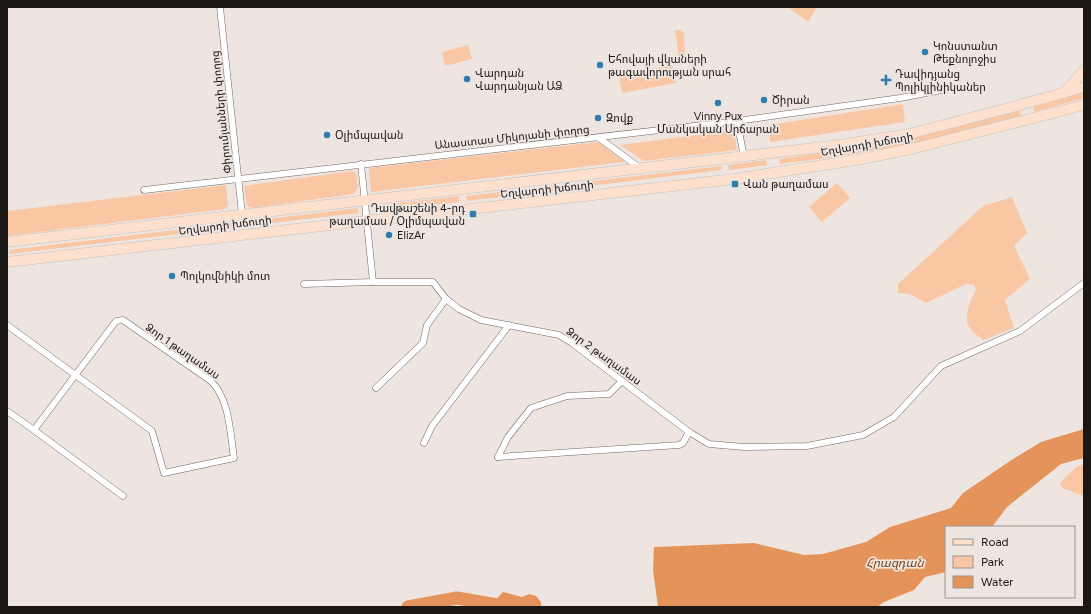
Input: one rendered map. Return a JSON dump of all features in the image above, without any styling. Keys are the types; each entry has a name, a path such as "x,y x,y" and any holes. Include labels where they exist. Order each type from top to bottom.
{"main road":[{"path":"1064,93 1084,70"},
{"name":"Եղվարդի խճուղի","path":"7,242 840,145 909,134 1027,104 1084,86"},
{"path":"1027,104 1030,120"},
{"name":"Եղվարդի խճուղի","path":"7,262 714,182 915,148 1030,120 1084,105"},
{"path":"770,154 773,173"}],"street":[{"name":"Փիրումյանների փողոց","path":"220,7 242,214"},
{"name":"Անաստաս Միկոյանի փողոց","path":"144,190 737,121 900,98 952,88"},
{"path":"737,121 744,157"},
{"path":"599,138 640,168"},
{"path":"304,284 373,282 361,164"},
{"name":"Ձոր 2 թաղամաս","path":"373,282 433,282 446,299 460,309 481,320 559,335 572,343 689,432 709,444 744,447 807,446 863,435 894,417 941,366 1020,331 1084,283"},
{"path":"376,388 423,342 427,325 446,299"},
{"name":"Ձոր 1 թաղամաս","path":"7,325 76,375 152,431 164,473 234,458 224,402 219,389 211,381 123,320 116,321 76,375 34,430"},
{"path":"424,443 432,426 509,325"},
{"path":"622,381 609,394 567,396 531,408 508,437 498,457 679,445 683,443 689,432"},
{"path":"7,410 123,496"}],"green space":[{"path":"788,7 812,7 816,9 808,22"},
{"path":"675,30 680,30 684,33 685,56 682,58 679,58"},
{"path":"468,45 472,59 445,66 442,52"},
{"path":"672,65 676,83 622,93 619,75"},
{"path":"1084,92 1084,98 1034,112 1033,107"},
{"path":"903,104 905,122 770,142 769,125"},
{"path":"1020,110 1021,116 991,125 932,139 841,156 780,164 779,159 895,142"},
{"path":"734,130 737,150 644,161 620,145"},
{"path":"598,142 625,162 371,192 369,168"},
{"path":"766,160 767,165 729,170 728,165"},
{"path":"721,166 721,170 467,201 466,196"},
{"path":"352,171 356,173 358,187 354,194 252,208 247,206 244,186"},
{"path":"837,183 850,198 822,222 809,207"},
{"path":"226,185 228,205 225,209 7,236 7,211"},
{"path":"459,196 459,202 375,212 374,206"},
{"path":"1012,197 1027,233 1014,246 1030,279 1005,300 1014,328 983,340 971,331 967,323 967,313 976,290 974,285 966,284 926,303 910,294 898,293 898,284 983,206"},
{"path":"358,208 358,213 9,254 9,250"},
{"path":"1084,464 1084,496 1062,488 1060,483 1076,467"}],"water":[{"name":"Հրազդան","path":"1084,429 1084,458 1061,464 1007,507 993,526 945,526 945,572 925,577 914,590 884,602 877,607 658,607 653,570 654,547 754,543 804,555 823,554 866,542 890,527 951,508 963,493 1041,442"},
{"path":"503,592 522,597 529,594 536,596 541,602 541,607 498,607 493,603"}],"waterway":[{"name":"Հրազդան","path":"408,607 457,598 509,607"}],"place":[{"name":"Կոնստանտ Թեքնոլոջիս","path":"925,52"},
{"name":"Եհովայի վկաների թագավորության սրահ","path":"600,65"},
{"name":"Վարդան Վարդանյան ԱՁ","path":"467,79"},
{"name":"Դավիդյանց Պոլիկլինիկաներ","path":"886,80"},
{"name":"Ծիրան","path":"764,100"},
{"name":"Vinny Pux Մանկական Սրճարան","path":"718,103"},
{"name":"Զովք","path":"598,118"},
{"name":"Օլիմպավան","path":"327,135"},
{"name":"Վան թաղամաս","path":"735,184"},
{"name":"Դավթաշենի 4-րդ թաղամաս / Օլիմպավան","path":"473,214"},
{"name":"ElizAr","path":"389,235"},
{"name":"Պոլկովնիկի մոտ","path":"172,276"}]}
